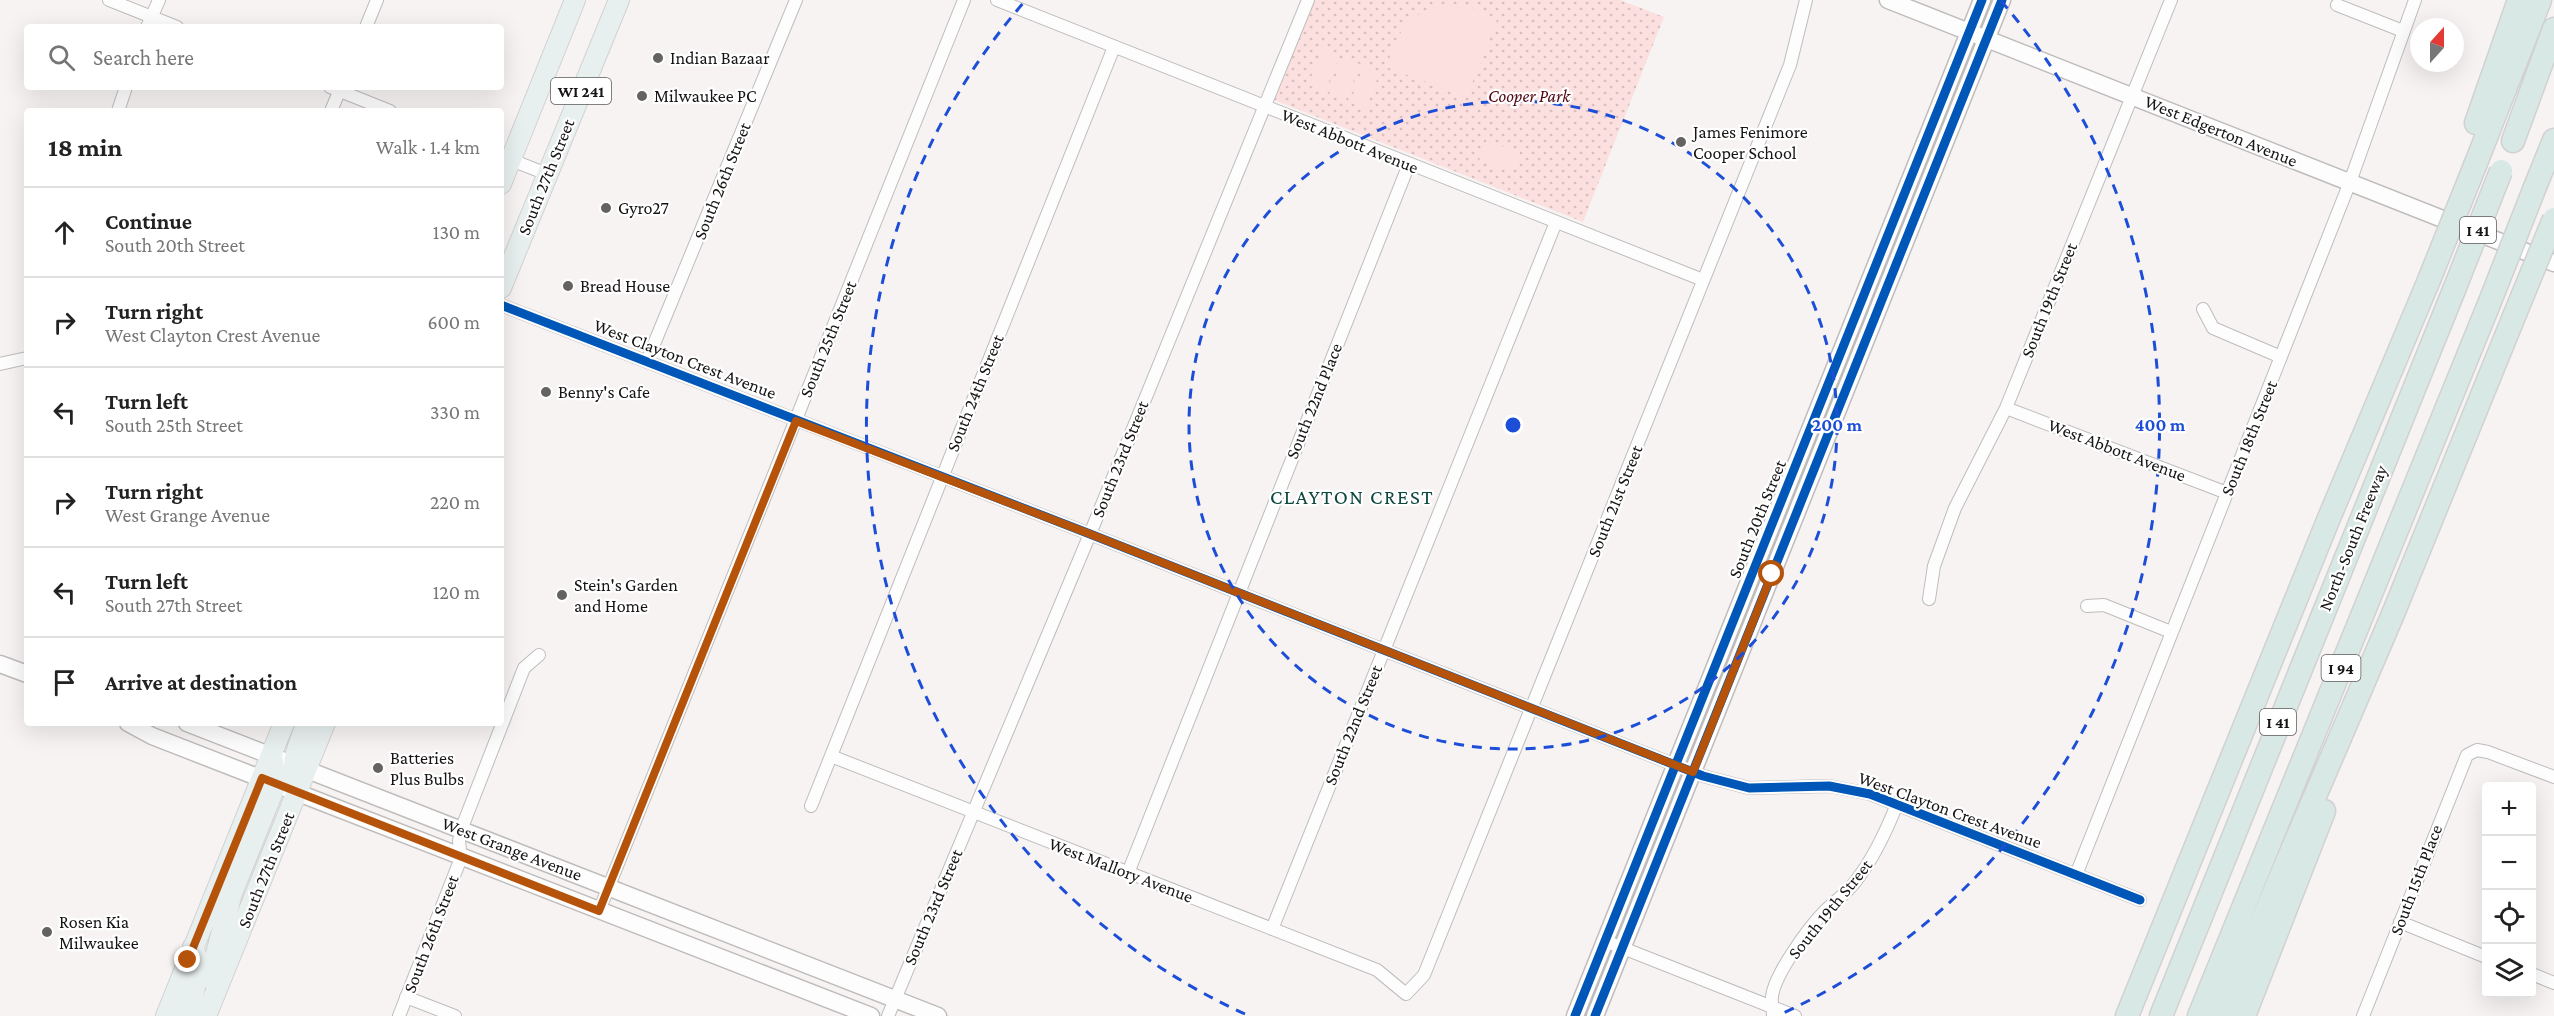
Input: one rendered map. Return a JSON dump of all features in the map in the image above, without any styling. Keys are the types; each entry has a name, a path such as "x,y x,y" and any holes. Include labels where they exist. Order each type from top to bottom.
{"highway":[{"path":"2470,161 2519,0"},
{"path":"2127,1016 2371,415 2382,396 2470,161 2540,0"},
{"name":"I 41","path":"2513,141 2554,29"},
{"name":"North-South Freeway","path":"2161,1016 2513,141 2540,95 2554,64"},
{"name":"North-South Freeway","path":"2199,1016 2554,140"},
{"path":"2221,1016 2393,614 2554,219"},
{"path":"2244,1016 2351,740 2393,614"}],"main road":[{"name":"WI 241","path":"506,158 575,0"},
{"name":"South 27th Street","path":"504,281 619,0"},
{"path":"210,1008 215,958 232,893 269,781 272,755 283,726"},
{"path":"300,766 296,749 306,726"},
{"name":"South 27th Street","path":"210,1008 297,792 300,766 323,726"},
{"name":"South 27th Street","path":"165,1016 193,947 269,781"},
{"path":"187,1016 198,972 198,958 193,947"}],"street":[{"path":"109,0 148,22 159,0"},
{"path":"367,24 377,0"},
{"name":"South 26th Street","path":"647,361 796,0"},
{"name":"South 25th Street","path":"599,911 964,0"},
{"name":"West Abbott Avenue","path":"997,0 1703,280"},
{"name":"South 23rd Street","path":"888,1016 1090,534 1308,0"},
{"name":"South 21st Street","path":"1406,994 1424,975 1532,708 1790,66 1806,0"},
{"name":"West Edgerton Avenue","path":"1888,0 2554,263"},
{"name":"South 20th Street","path":"1575,1016 1982,0"},
{"name":"South 20th Street","path":"1595,1016 2002,0"},
{"name":"South 19th Street","path":"1929,599 1935,566 1955,508 2006,408 2170,0"},
{"name":"South 18th Street","path":"2076,874 2350,182 2415,0"},
{"path":"2337,5 2403,31"},
{"name":"South 24th Street","path":"811,806 1114,47"},
{"path":"119,108 125,90"},
{"path":"332,108 336,90"},
{"path":"342,90 383,108"},
{"path":"506,158 547,174"},
{"name":"South 22nd Place","path":"1128,873 1237,592 1409,164"},
{"name":"South 22nd Street","path":"1272,929 1556,222"},
{"name":"West Clayton Crest Avenue","path":"504,306 1693,772 1724,783 1749,788 1829,786 1850,789 1897,804 2140,900"},
{"path":"2203,309 2213,328 2281,357"},
{"path":"0,364 24,359"},
{"name":"West Abbott Avenue","path":"2006,408 2227,493"},
{"path":"2087,606 2104,605 2171,632"},
{"name":"South 26th Street","path":"504,719 524,668 539,655"},
{"path":"0,664 24,673"},
{"name":"West Grange Avenue","path":"140,726 155,730 269,781 461,858 871,1016"},
{"name":"West Grange Avenue","path":"195,726 938,1016"},
{"name":"South 26th Street","path":"399,1016 461,858 459,841 461,830 501,726"},
{"name":"South 15th Place","path":"2363,1016 2464,760 2471,752 2477,750 2497,755 2554,777"},
{"name":"West Mallory Avenue","path":"831,756 1377,970 1406,994"},
{"path":"364,819 375,795"},
{"name":"South 19th Street","path":"1773,1012 1772,996 1794,952 1824,912 1853,885 1869,863 1879,847 1897,804"},
{"path":"2400,922 2482,955"},
{"path":"1605,941 1773,1012 1795,1016"},
{"path":"816,995 826,972"},
{"path":"2536,976 2554,983"},
{"path":"406,997 455,1016"}],"green space":[{"name":"Cooper Park","path":"1315,0 1620,0 1664,17 1583,222 1274,100"},
{"path":"1449,3 1469,6 1497,20 1469,91 1461,95 1386,67 1396,42 1407,24 1423,12"},
{"path":"1322,49 1339,56 1325,92 1308,85"},
{"path":"1343,58 1360,64 1346,100 1329,94"},
{"path":"1364,66 1380,72 1366,108 1350,102"},
{"path":"1487,140 1520,153 1512,172 1479,159"}],"cycle path":[{"path":"1575,1016 1982,0"},
{"path":"1595,1016 2002,0"},
{"path":"504,306 1703,776 1749,788 1829,786 1870,794 2140,900"}],"place":[{"name":"Indian Bazaar","path":"658,58"},
{"name":"Milwaukee PC","path":"642,96"},
{"name":"James Fenimore Cooper School","path":"1681,142"},
{"name":"Gyro27","path":"606,208"},
{"name":"Bread House","path":"568,286"},
{"name":"Benny's Cafe","path":"546,392"},
{"name":"Stein's Garden and Home","path":"562,595"},
{"name":"Batteries Plus Bulbs","path":"378,768"},
{"name":"Rosen Kia Milwaukee","path":"47,932"}],"district":[{"name":"CLAYTON CREST","path":"1352,497"}],"route":[{"path":"188,960 262,778 599,911 796,421 1090,534 1693,772 1772,574"}]}
